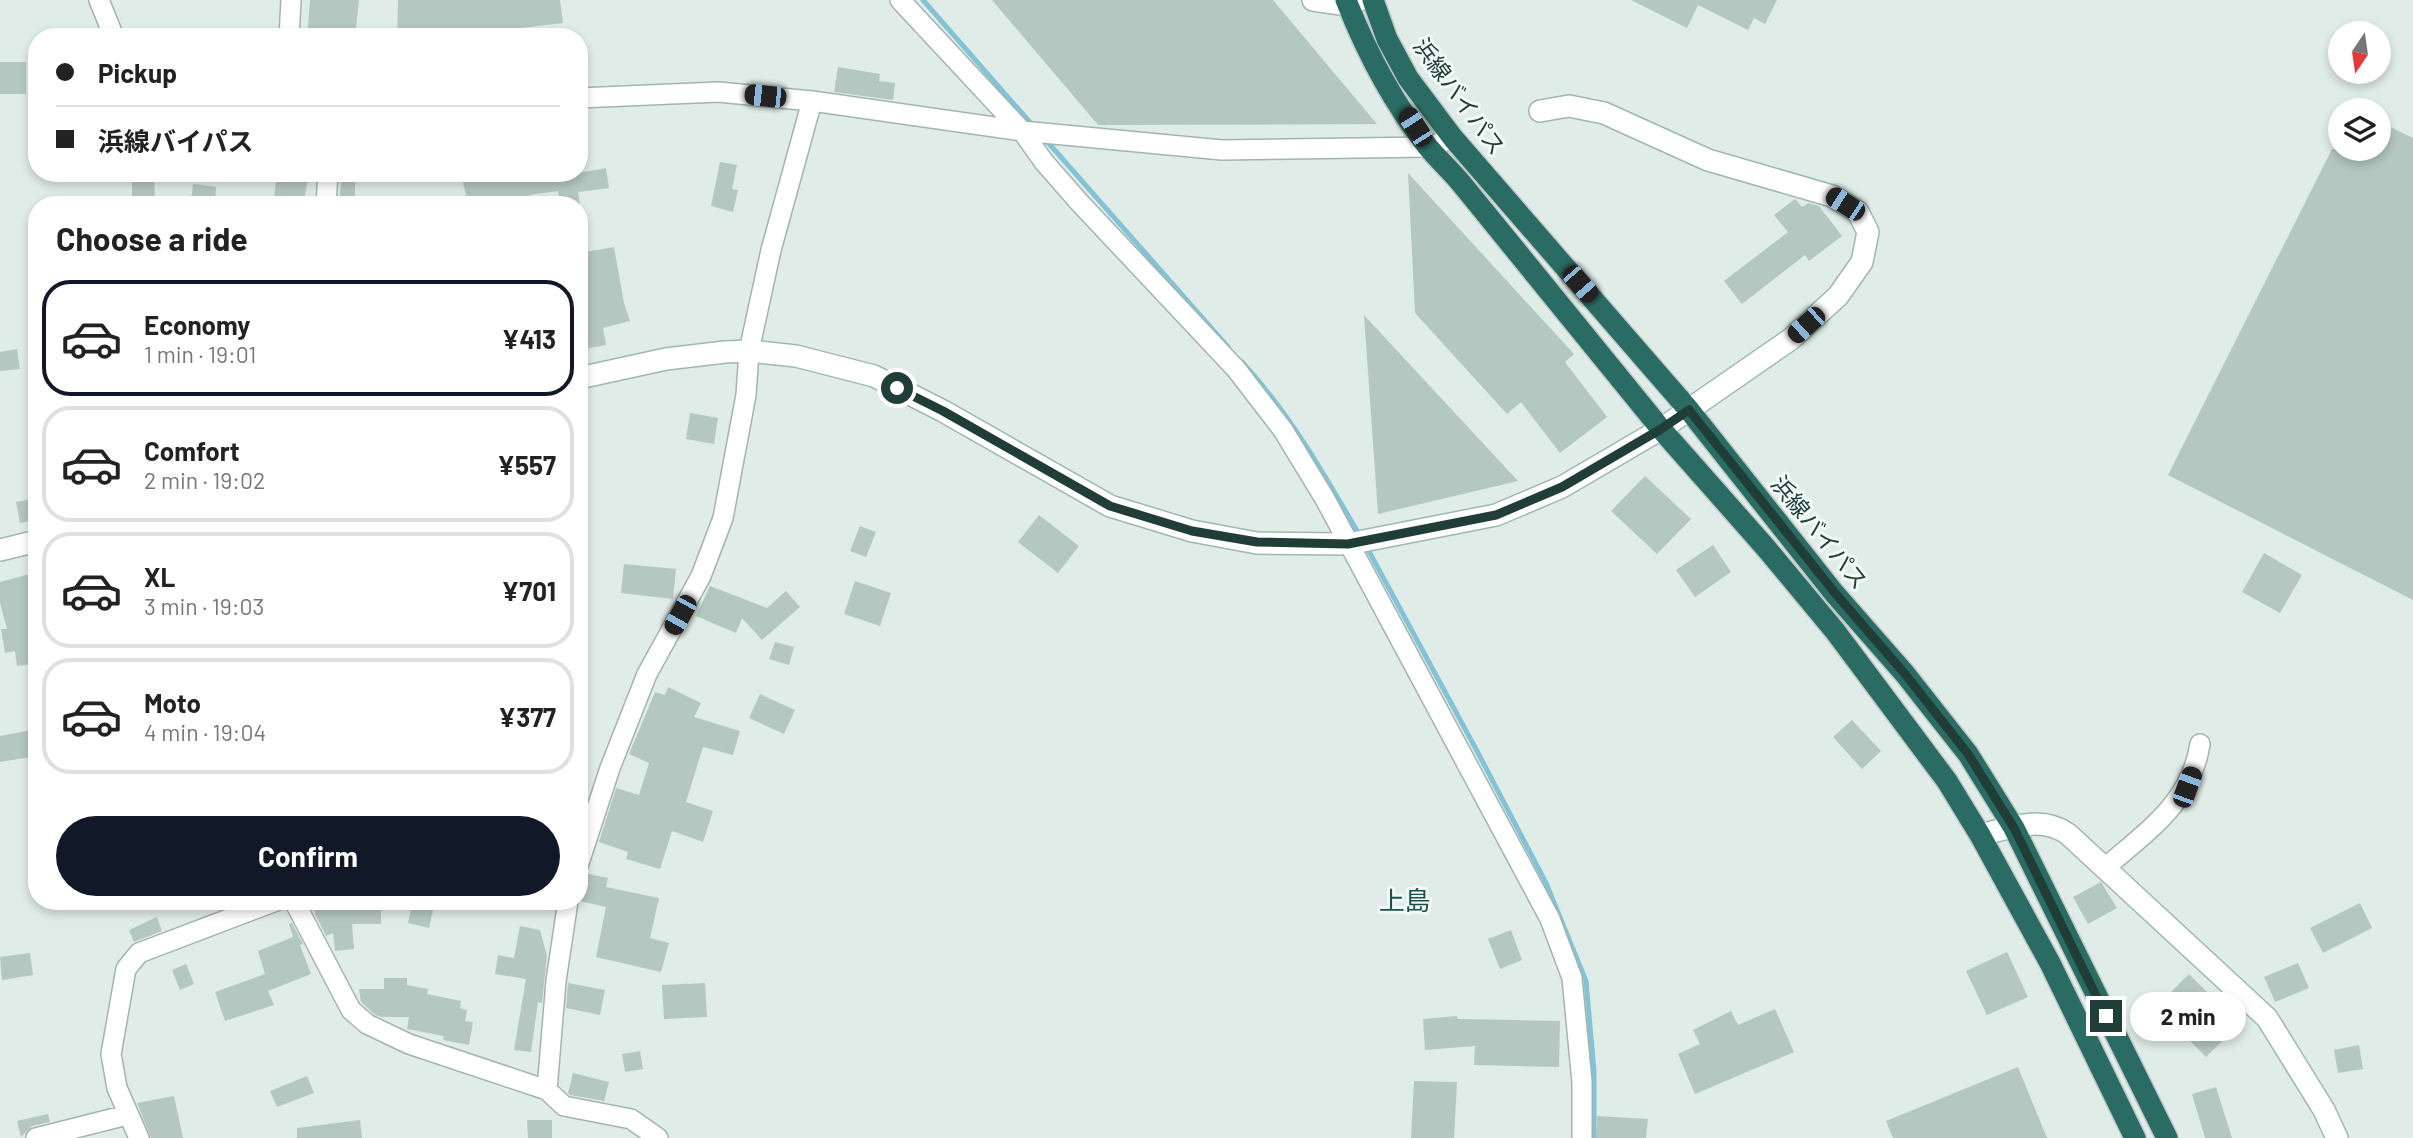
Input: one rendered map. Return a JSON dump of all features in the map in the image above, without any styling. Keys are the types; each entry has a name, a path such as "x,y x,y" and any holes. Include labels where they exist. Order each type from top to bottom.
{"highway":[{"name":"浜線バイパス","path":"1373,0 1387,39 1408,78 1453,138 1689,410 1968,754 2014,828 2167,1138"},
{"path":"1351,2 1371,56 1428,146 1661,429 1835,631 1947,781 1980,835 2050,963 2135,1138"}],"street":[{"path":"99,0 110,28"},
{"path":"289,28 291,0"},
{"path":"900,0 1023,131 1044,162 1236,369 1283,429 1325,499 1550,919 1572,978 1582,1082 1582,1138"},
{"path":"1313,0 1351,2"},
{"path":"588,99 718,92 812,101 1023,131 1222,150 1428,146 1453,138"},
{"path":"588,835 610,768 647,674 701,576 723,518 746,395 749,351 771,250 812,101"},
{"path":"588,376 666,359 749,351 796,356 874,376 943,411 1110,506 1192,531 1257,542 1348,544 1496,515 1562,487 1661,429 1791,339 1838,296 1862,262 1868,232 1857,212 1832,196 1708,160 1604,113 1569,107 1540,111"},
{"path":"0,550 28,543"},
{"path":"2105,868 2164,816 2187,787 2200,744"},
{"path":"1980,835 2030,824 2057,827 2267,1018 2324,1110 2337,1138"},
{"path":"139,1138 117,1088 111,1054 126,969 139,953 252,910"},
{"path":"299,910 351,1010 367,1024 409,1045 547,1090 564,1106 631,1119 658,1138"},
{"path":"547,1090 556,981 567,910"},
{"path":"36,1138 127,1115"}],"building":[{"path":"310,0 359,0 356,28 308,28"},
{"path":"398,0 560,0 563,23 520,28 397,28"},
{"path":"992,0 1273,0 1377,124 1098,125"},
{"path":"1631,0 1777,0 1765,24 1754,18 1748,30 1698,5 1687,28"},
{"path":"0,62 26,62 26,94 0,94"},
{"path":"838,67 880,74 879,81 895,83 893,100 834,92"},
{"path":"2391,127 2413,138 2413,600 2168,475 2328,157 2328,161 2391,161"},
{"path":"720,162 737,165 732,189 738,190 733,212 711,206"},
{"path":"606,168 609,188 578,192 579,196 559,196 558,191 529,196 466,196 463,182 588,182 588,171"},
{"path":"1408,173 1574,354 1565,362 1607,417 1560,453 1521,402 1507,414 1415,313"},
{"path":"132,182 154,182 155,196 132,196"},
{"path":"276,182 307,182 305,196 274,196"},
{"path":"341,182 355,182 355,196 340,196"},
{"path":"193,184 216,187 215,196 192,196"},
{"path":"1795,199 1802,207 1808,203 1819,206 1842,236 1809,261 1805,255 1742,304 1724,281 1788,232 1774,215"},
{"path":"614,247 630,321 603,328 606,345 588,348 588,251"},
{"path":"1364,315 1518,481 1378,514"},
{"path":"17,349 20,369 0,371 0,352"},
{"path":"690,413 718,418 714,444 686,439"},
{"path":"1645,476 1691,519 1657,554 1611,511"},
{"path":"28,500 28,522 20,523 16,502"},
{"path":"1039,515 1079,546 1058,573 1018,542"},
{"path":"860,526 876,532 866,557 850,551"},
{"path":"1713,545 1731,572 1695,597 1676,570"},
{"path":"2264,553 2302,575 2280,613 2242,592"},
{"path":"624,564 676,569 673,599 621,593"},
{"path":"28,574 28,664 17,666 15,651 5,653 1,629 7,629 0,603 0,582"},
{"path":"855,581 891,593 880,626 844,614"},
{"path":"710,586 767,608 786,591 800,607 762,640 742,618 736,633 696,616"},
{"path":"775,642 794,647 789,665 769,659"},
{"path":"668,687 701,703 694,717 740,731 733,755 703,747 686,802 713,811 703,842 672,831 660,869 626,859 628,852 599,842 616,788 639,795 649,763 629,754 655,692 665,695"},
{"path":"760,694 795,710 784,734 749,718"},
{"path":"1852,720 1881,751 1862,769 1833,737"},
{"path":"28,731 28,757 0,762 0,736"},
{"path":"588,874 608,878 606,887 659,898 650,938 669,943 661,972 596,957 606,907 588,903"},
{"path":"2101,882 2117,908 2088,924 2073,897"},
{"path":"2360,903 2372,928 2323,953 2310,928"},
{"path":"315,910 381,910 381,924 352,924 354,949 335,951 333,933 326,936"},
{"path":"411,910 433,910 429,928 408,923"},
{"path":"157,917 162,931 134,942 129,930"},
{"path":"292,923 303,944 300,945 311,974 268,991 274,1005 225,1021 215,992 265,974 258,951 293,937 289,924"},
{"path":"520,926 540,930 547,956 542,1003 538,1002 531,1052 514,1050 526,979 495,974 498,955 514,958"},
{"path":"1511,930 1522,960 1500,969 1488,939"},
{"path":"2007,952 2028,997 1987,1015 1966,971"},
{"path":"30,953 33,975 2,980 0,957"},
{"path":"2298,963 2309,988 2275,1002 2264,977"},
{"path":"186,964 194,984 180,990 172,970"},
{"path":"2189,974 2239,1024 2206,1057 2156,1007"},
{"path":"384,978 407,978 407,985 428,989 427,994 461,1001 460,1008 467,1010 465,1021 473,1022 469,1045 443,1040 444,1036 407,1029 409,1017 381,1017 374,1014 361,1002 359,989 384,989"},
{"path":"568,983 605,990 600,1015 566,1008"},
{"path":"705,983 707,1017 664,1019 662,985"},
{"path":"1775,1009 1794,1052 1695,1094 1678,1054 1700,1044 1693,1030 1731,1011 1738,1025"},
{"path":"1457,1016 1458,1019 1560,1021 1559,1067 1474,1065 1475,1046 1425,1050 1423,1019"},
{"path":"2359,1045 2363,1069 2338,1073 2334,1050"},
{"path":"640,1051 643,1069 625,1072 622,1054"},
{"path":"2018,1067 2047,1138 1893,1138 1886,1121"},
{"path":"573,1073 609,1082 604,1101 570,1095 568,1093"},
{"path":"307,1076 314,1093 277,1107 270,1091"},
{"path":"1414,1081 1457,1082 1454,1138 1411,1138"},
{"path":"2216,1087 2232,1138 2205,1138 2192,1094"},
{"path":"174,1096 183,1138 151,1138 137,1103"},
{"path":"48,1114 50,1122 32,1126 21,1137 17,1121"},
{"path":"1597,1116 1648,1119 1646,1138 1596,1138"},
{"path":"360,1120 362,1138 297,1138 297,1128"},
{"path":"527,1120 552,1120 552,1138 528,1138"}],"waterway":[{"path":"923,0 1034,127"},
{"path":"1045,139 1228,347"},
{"path":"1242,362 1291,424 1360,536"},
{"path":"1365,544 1546,883 1586,981 1594,1071 1594,1138"}],"district":[{"name":"上島","path":"1405,899"}],"route":[{"path":"897,388 943,411 1110,506 1192,531 1257,542 1348,544 1496,515 1562,487 1689,410 1968,754 2014,828 2106,1016"}]}
